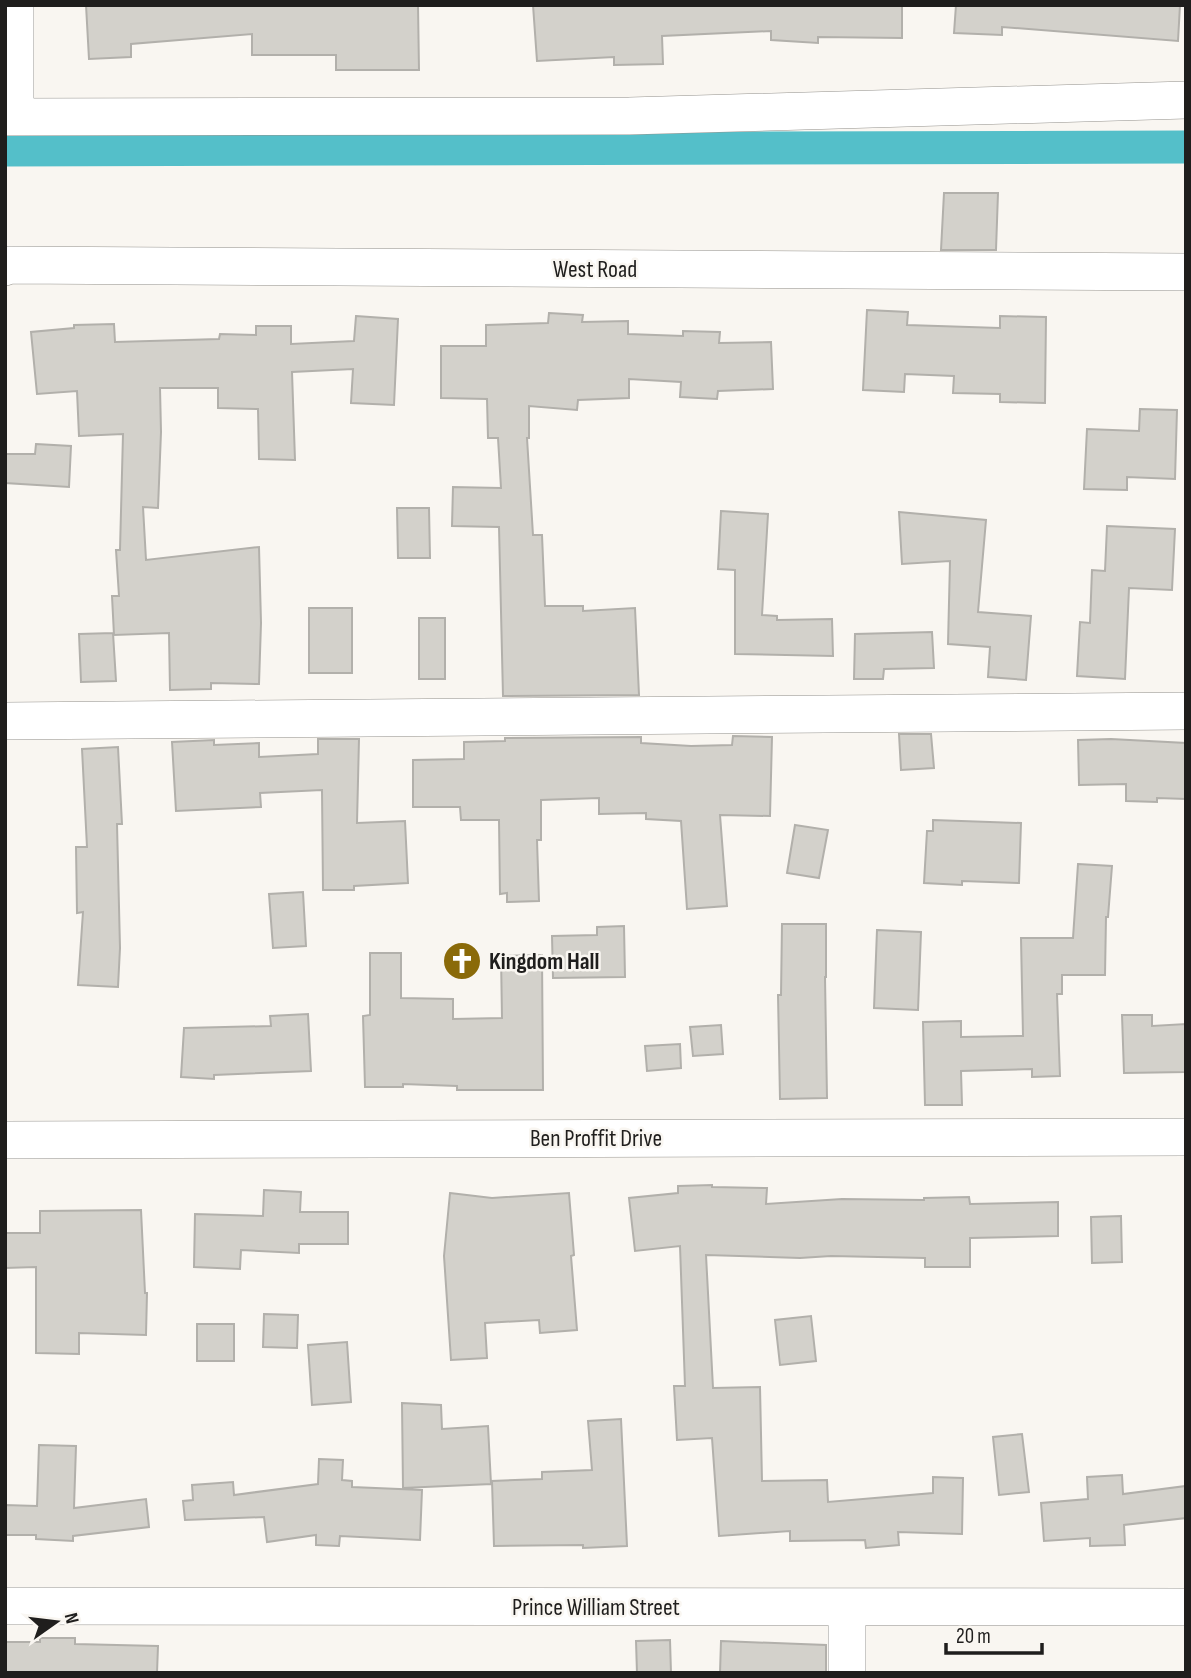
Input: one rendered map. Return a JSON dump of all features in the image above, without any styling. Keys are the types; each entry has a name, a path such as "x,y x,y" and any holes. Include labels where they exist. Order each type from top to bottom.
{"street":[{"path":"15,5 10,117 629,116 1186,100"},
{"name":"West Road","path":"5,267 1186,272"},
{"path":"5,721 1186,711"},
{"name":"Ben Proffit Drive","path":"5,1140 1186,1137"},
{"name":"Prince William Street","path":"5,1606 1186,1607"},
{"path":"847,1607 847,1673"}],"building":[{"path":"86,5 418,5 419,70 336,70 336,55 252,55 252,34 131,44 131,57 89,59"},
{"path":"533,5 902,5 902,38 818,37 818,43 771,40 771,31 662,36 663,64 614,65 614,57 537,61"},
{"path":"956,5 1180,5 1178,41 1002,27 1002,35 954,33"},
{"path":"944,193 998,193 996,250 941,250"},
{"path":"867,310 908,312 907,325 1000,328 1000,316 1046,317 1045,403 1000,402 1000,394 953,393 954,376 905,374 904,392 863,390"},
{"path":"549,313 583,315 582,322 628,321 628,334 683,336 683,331 720,332 719,343 771,342 773,389 718,391 717,399 680,397 681,382 629,379 629,398 578,400 577,410 529,406 527,438 533,535 542,535 545,606 583,606 583,611 635,608 639,695 503,696 499,527 452,526 453,487 501,488 498,438 488,438 487,399 441,398 441,346 486,346 486,325 548,323"},
{"path":"356,316 398,319 394,405 351,403 353,369 292,372 295,460 259,459 258,409 218,408 218,388 160,388 158,508 143,507 146,560 259,547 259,684 211,683 211,689 170,690 169,633 114,635 112,596 119,596 116,550 120,550 123,434 79,436 77,391 37,394 31,332 74,328 74,325 114,324 115,342 219,339 220,334 256,335 256,326 291,326 291,344 354,341"},
{"path":"1140,409 1177,410 1175,479 1127,477 1127,490 1084,489 1087,429 1139,431"},
{"path":"36,444 71,446 69,487 5,483 5,454 35,454"},
{"path":"397,508 429,508 430,558 398,558"},
{"path":"721,511 768,514 762,615 777,616 777,620 832,619 833,656 735,654 735,570 718,569"},
{"path":"899,512 986,520 978,612 1031,616 1026,680 988,677 990,647 948,644 950,561 902,564"},
{"path":"1107,526 1175,529 1172,590 1129,588 1125,679 1077,676 1080,622 1090,623 1092,570 1105,571"},
{"path":"309,608 352,608 352,673 309,673"},
{"path":"419,618 445,618 445,679 419,679"},
{"path":"932,632 934,668 884,669 883,679 854,679 855,634"},
{"path":"113,633 116,681 81,682 79,634"},
{"path":"899,734 931,734 934,768 901,770"},
{"path":"733,736 772,737 770,816 720,815 727,906 687,909 681,821 646,819 646,813 599,814 599,798 541,800 541,840 537,840 539,901 507,902 507,893 500,894 499,820 461,820 460,807 413,807 413,760 464,759 464,742 505,741 505,738 641,737 641,743 691,746 732,745"},
{"path":"318,739 359,739 357,823 405,821 408,883 354,886 354,890 323,890 322,790 260,793 261,807 176,811 172,742 214,740 214,745 259,743 259,757 318,754"},
{"path":"1078,740 1186,743 1186,799 1126,801 1126,784 1079,785"},
{"path":"118,747 122,824 117,824 120,948 118,987 78,985 83,912 77,913 76,847 87,847 82,749"},
{"path":"933,820 1021,823 1019,883 924,883 927,831 933,831"},
{"path":"795,825 828,830 819,878 787,873"},
{"path":"1078,864 1112,866 1106,917 1105,975 1062,975 1062,994 1057,994 1060,1076 1032,1077 1032,1069 961,1071 962,1105 925,1105 923,1022 961,1021 961,1037 1023,1036 1021,938 1073,938"},
{"path":"303,892 306,946 273,948 269,894"},
{"path":"782,924 826,924 827,1098 780,1099 778,995 781,995"},
{"path":"624,926 625,977 553,978 552,936 597,935 597,927"},
{"path":"877,930 921,932 918,1010 874,1008"},
{"path":"370,953 401,953 401,998 453,999 453,1019 502,1018 501,956 542,955 543,1090 457,1090 457,1086 403,1084 403,1087 365,1087 363,1016 370,1015"},
{"path":"308,1014 311,1071 214,1075 214,1079 181,1077 184,1028 271,1026 270,1016"},
{"path":"1122,1015 1152,1015 1152,1026 1186,1024 1186,1072 1124,1073"},
{"path":"721,1025 723,1054 693,1056 690,1027"},
{"path":"680,1044 681,1068 647,1071 645,1046"},
{"path":"678,1186 767,1188 766,1204 842,1199 924,1200 969,1197 970,1204 1058,1202 1058,1236 970,1238 970,1267 925,1267 925,1258 706,1255 713,1388 760,1387 762,1481 827,1480 828,1502 933,1493 933,1477 963,1478 962,1534 898,1532 899,1545 866,1548 865,1540 790,1541 790,1531 719,1536 712,1438 677,1440 674,1386 685,1386 680,1246 635,1251 629,1198 678,1193"},
{"path":"264,1190 301,1192 300,1212 348,1212 348,1244 299,1244 299,1253 241,1250 240,1269 194,1267 195,1214 263,1216"},
{"path":"450,1193 492,1198 569,1193 577,1330 540,1333 539,1320 485,1323 487,1358 451,1360 444,1256"},
{"path":"141,1210 147,1293 146,1335 79,1333 79,1354 36,1353 36,1267 5,1268 5,1233 40,1233 40,1211"},
{"path":"1121,1216 1122,1262 1092,1263 1091,1217"},
{"path":"264,1314 298,1315 297,1348 263,1347"},
{"path":"811,1316 816,1361 780,1365 775,1320"},
{"path":"197,1324 234,1324 234,1361 197,1361"},
{"path":"347,1342 351,1402 312,1405 308,1345"},
{"path":"402,1403 441,1405 442,1429 488,1426 491,1484 403,1488"},
{"path":"621,1419 627,1546 494,1546 492,1481 542,1479 542,1472 592,1470 588,1421"},
{"path":"1022,1434 1029,1492 999,1495 993,1437"},
{"path":"39,1445 76,1446 74,1508 146,1499 149,1527 73,1536 73,1541 36,1539 36,1535 5,1535 5,1505 37,1506"},
{"path":"319,1459 343,1460 342,1480 352,1481 352,1487 422,1490 420,1540 340,1536 339,1546 316,1545 316,1535 267,1542 264,1517 185,1520 183,1501 193,1500 192,1485 233,1482 234,1495 318,1484"},
{"path":"1122,1475 1123,1494 1186,1486 1186,1518 1124,1525 1125,1545 1090,1546 1090,1538 1044,1541 1041,1503 1088,1499 1087,1477"},
{"path":"40,1638 75,1638 75,1644 158,1646 157,1673 5,1673 5,1642 40,1642"},
{"path":"670,1640 671,1673 637,1673 636,1641"},
{"path":"721,1641 826,1645 826,1673 720,1673"}],"waterway":[{"path":"5,150 1186,147"}],"place":[{"name":"Kingdom Hall","path":"462,961"}]}
